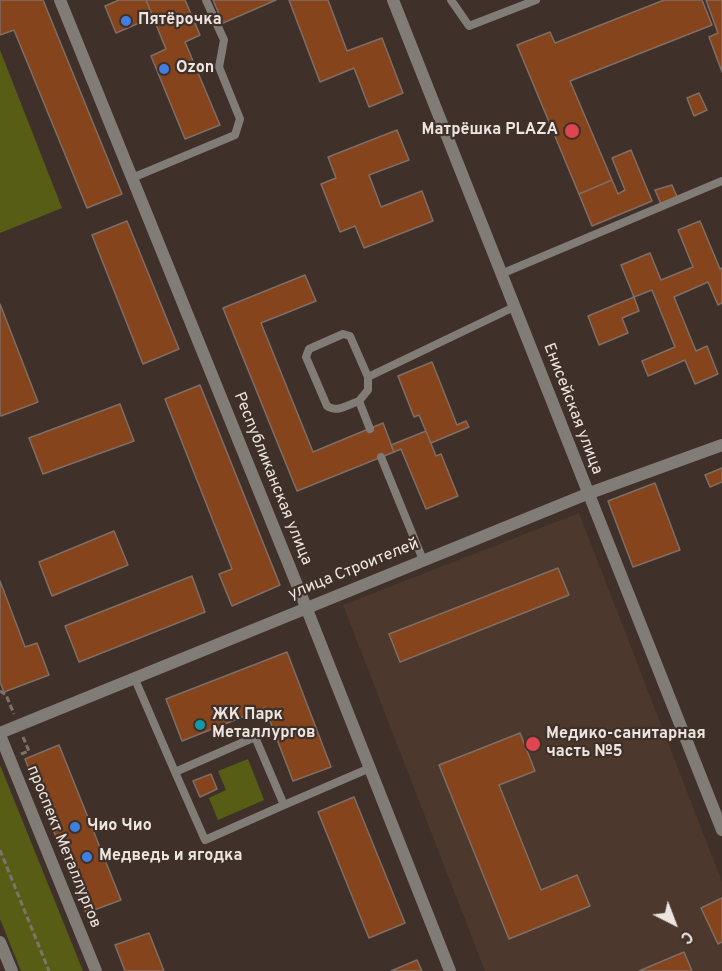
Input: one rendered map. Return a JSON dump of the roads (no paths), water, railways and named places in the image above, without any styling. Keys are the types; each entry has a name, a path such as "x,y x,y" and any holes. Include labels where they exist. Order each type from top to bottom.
{"street":[{"name":"Республиканская улица","path":"60,0 306,607 450,971"},
{"name":"Енисейская улица","path":"393,0 722,830"},
{"name":"улица Строителей","path":"0,734 134,677 587,494 722,445"},
{"name":"проспект Металлургов","path":"0,734 96,971"},
{"path":"0,942 12,971"}],"lane":[{"path":"132,178 236,135 240,119 219,67 224,40 206,0"},
{"path":"451,0 469,26 536,0"},
{"path":"501,274 722,182"},
{"path":"368,377 514,307"},
{"path":"347,334 352,338 368,377 368,390 359,401 338,409 327,406 306,357 307,352 313,346 347,334"},
{"path":"359,401 370,429"},
{"path":"381,457 423,560"},
{"path":"134,677 205,840 370,768"},
{"path":"176,772 255,737 284,805"}],"place":[{"name":"Пятёрочка","path":"126,21"},
{"name":"Ozon","path":"164,69"},
{"name":"Матрёшка PLAZA","path":"572,131"},
{"name":"ЖК Парк Металлургов","path":"200,725"},
{"name":"Медико-санитарная часть №5","path":"533,744"},
{"name":"Чио Чио","path":"75,827"},
{"name":"Медведь и ягодка","path":"87,857"}]}
